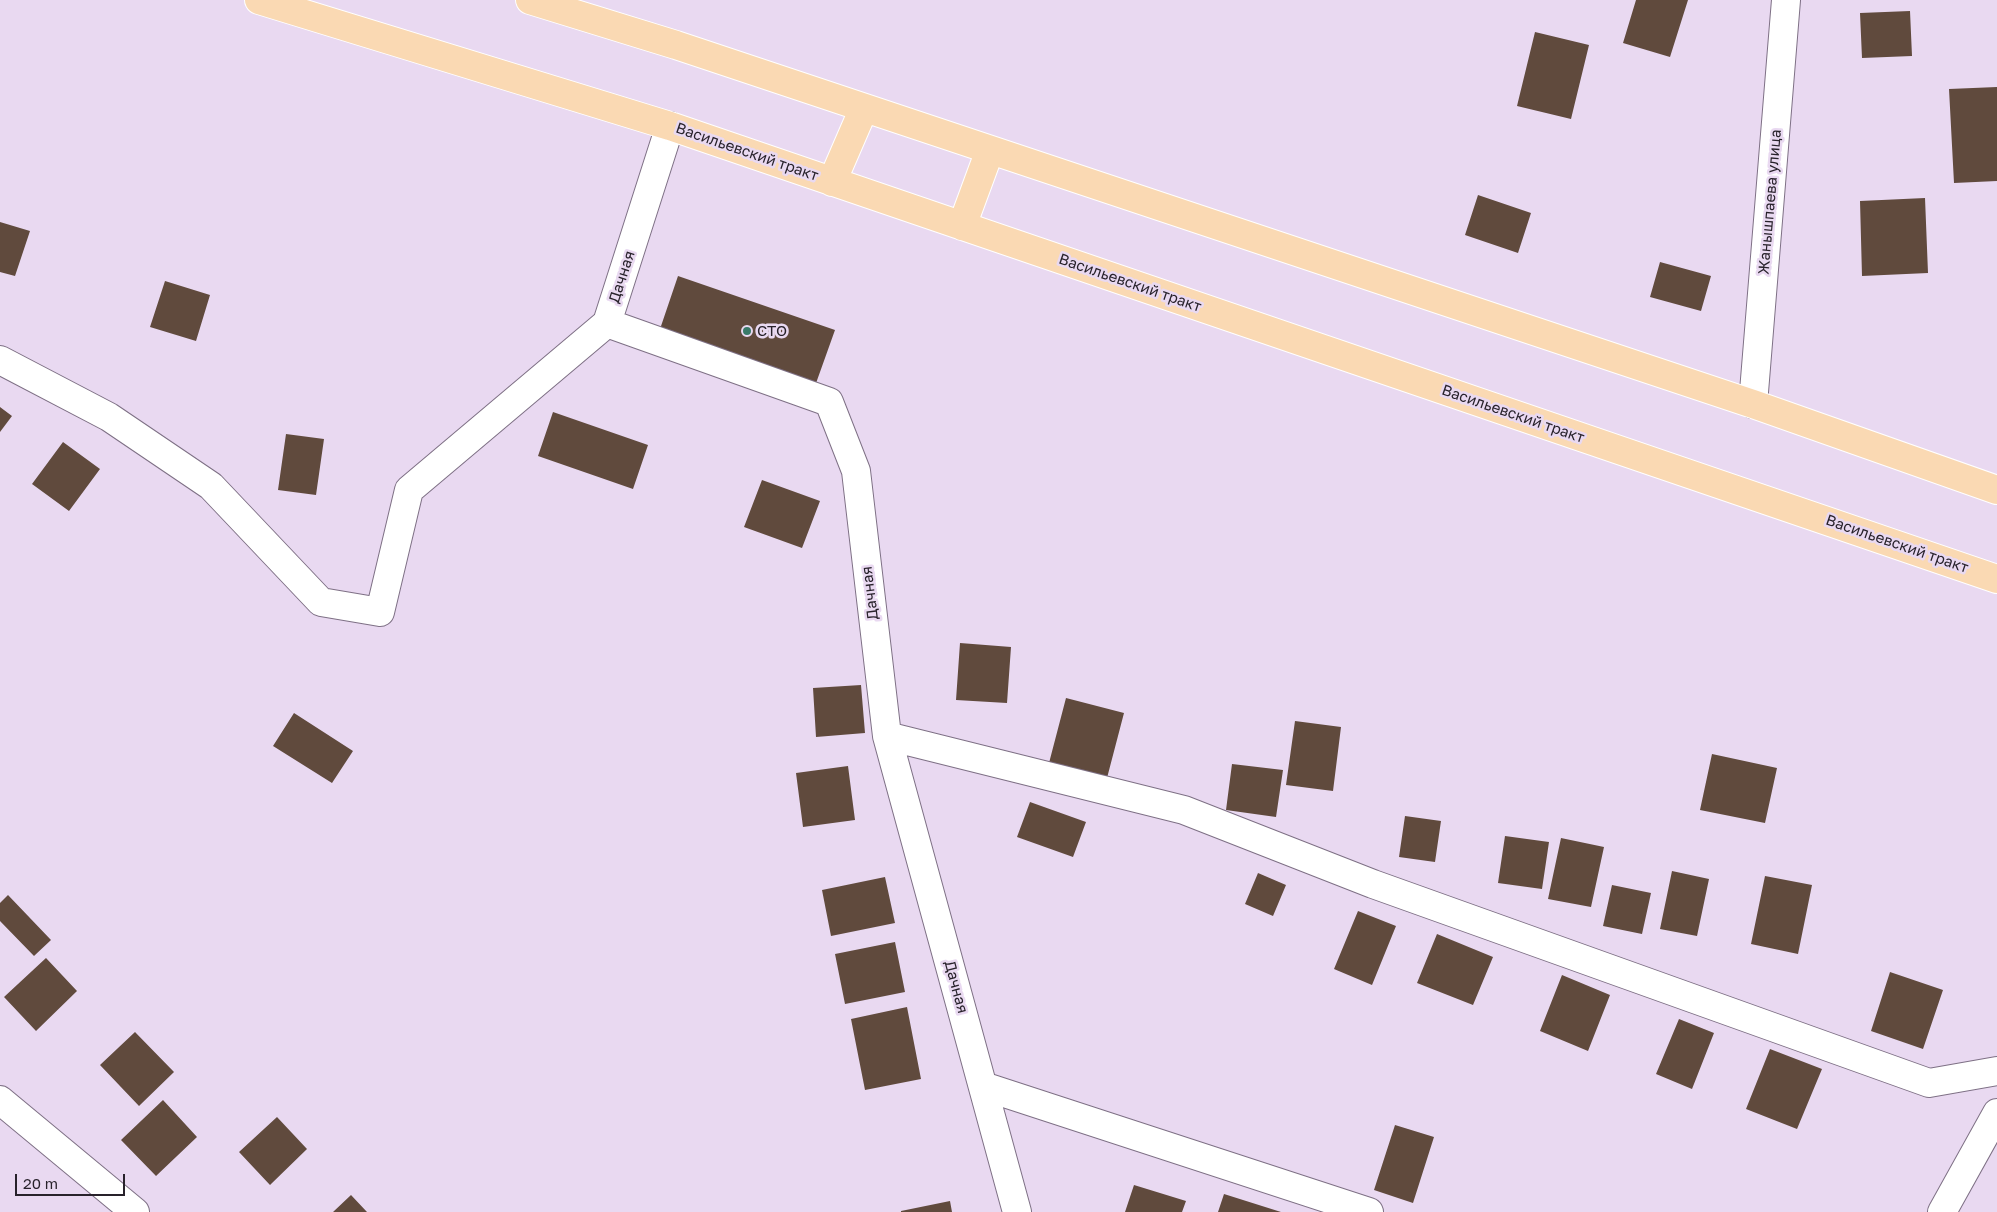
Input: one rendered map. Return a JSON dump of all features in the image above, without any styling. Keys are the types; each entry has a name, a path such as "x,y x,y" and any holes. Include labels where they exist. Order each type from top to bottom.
{"main road":[{"name":"Васильевский тракт","path":"259,0 670,126 1997,579"},
{"path":"539,1 1754,404 1997,490"},
{"path":"832,182 864,108"},
{"path":"962,226 990,150"}],"street":[{"name":"Жанышпаева улица","path":"1754,404 1786,0"},
{"name":"Дачная","path":"670,126 608,323 828,402 856,471 887,736 1017,1212"},
{"path":"0,360 109,417 211,486 322,602 380,612 409,490 608,323"},
{"path":"887,736 1184,810 1373,884 1929,1083 1997,1072"},
{"path":"983,1086 1370,1212"},
{"path":"0,1100 135,1212"},
{"path":"1942,1212 1997,1113"}],"building":[{"path":"1636,0 1688,0 1670,57 1623,43"},
{"path":"1910,11 1912,56 1862,58 1860,13"},
{"path":"1535,32 1589,45 1571,119 1517,106"},
{"path":"1997,87 1997,181 1954,183 1949,89"},
{"path":"1478,195 1531,213 1518,253 1465,235"},
{"path":"1925,198 1928,273 1862,276 1860,201"},
{"path":"0,222 30,231 15,276 0,272"},
{"path":"1660,262 1711,276 1701,311 1650,297"},
{"name":"СТО","path":"678,276 835,330 815,386 659,332"},
{"path":"165,281 210,295 196,341 150,327"},
{"path":"0,407 12,416 0,432"},
{"path":"553,412 648,445 633,489 538,456"},
{"path":"286,434 324,439 316,495 278,490"},
{"path":"63,442 100,469 69,511 32,484"},
{"path":"762,480 820,501 802,548 744,527"},
{"path":"960,643 1011,647 1007,703 956,700"},
{"path":"861,685 865,733 816,737 813,688"},
{"path":"1066,698 1124,713 1107,778 1049,763"},
{"path":"294,713 353,751 332,783 273,746"},
{"path":"1295,721 1341,727 1333,791 1286,785"},
{"path":"1712,754 1777,768 1765,823 1700,810"},
{"path":"1232,764 1283,770 1276,817 1226,810"},
{"path":"848,766 855,820 803,827 796,773"},
{"path":"1030,802 1086,822 1073,857 1017,837"},
{"path":"1405,816 1441,821 1435,862 1399,857"},
{"path":"1505,836 1549,842 1542,889 1498,883"},
{"path":"1561,838 1604,847 1591,907 1548,899"},
{"path":"1672,871 1709,879 1697,936 1660,929"},
{"path":"1258,873 1286,885 1273,916 1245,904"},
{"path":"1765,876 1812,885 1798,954 1751,944"},
{"path":"885,877 895,923 831,936 822,890"},
{"path":"1612,885 1651,893 1642,934 1603,926"},
{"path":"8,895 51,940 34,956 0,921 0,903"},
{"path":"1358,911 1396,926 1372,985 1334,969"},
{"path":"1437,934 1493,957 1473,1005 1417,983"},
{"path":"895,942 905,992 845,1004 835,954"},
{"path":"46,958 77,991 36,1031 4,997"},
{"path":"1890,972 1943,990 1923,1049 1871,1031"},
{"path":"1562,975 1610,995 1588,1051 1540,1031"},
{"path":"907,1007 921,1079 865,1090 851,1019"},
{"path":"1679,1019 1714,1033 1692,1089 1656,1074"},
{"path":"135,1032 174,1072 139,1106 100,1065"},
{"path":"1770,1049 1822,1069 1797,1129 1746,1109"},
{"path":"163,1100 197,1137 156,1176 121,1140"},
{"path":"277,1117 307,1149 270,1185 239,1152"},
{"path":"1395,1125 1434,1137 1413,1203 1374,1190"},
{"path":"1134,1185 1186,1201 1182,1212 1125,1212"},
{"path":"1224,1194 1281,1212 1218,1212"},
{"path":"351,1195 367,1212 333,1212"},
{"path":"950,1201 952,1212 901,1212 901,1211"}],"place":[{"name":"СТО","path":"747,331"}]}
